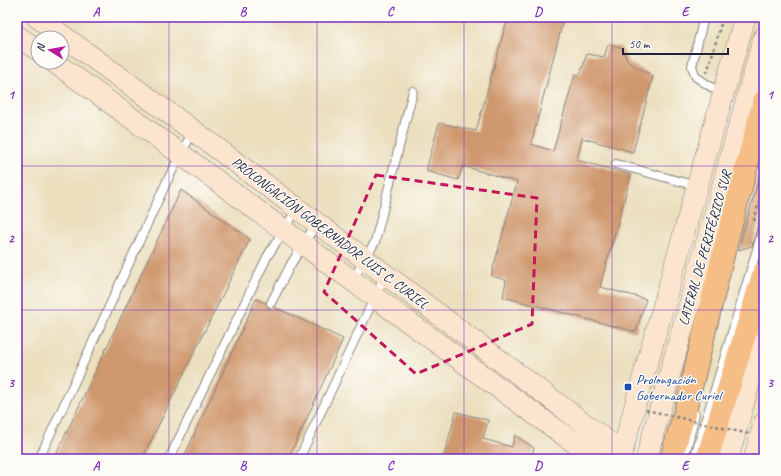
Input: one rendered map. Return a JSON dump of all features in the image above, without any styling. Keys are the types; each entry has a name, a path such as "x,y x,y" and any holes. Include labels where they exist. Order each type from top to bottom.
{"highway":[{"path":"671,459 686,408 725,247 764,101"},
{"path":"707,459 764,272"}],"street":[{"path":"621,455 745,17"},
{"name":"LATERAL DE PERIFÉRICO SUR","path":"646,459 764,37"},
{"name":"PROLONGACIÓN GOBERNADOR LUIS C. CURIEL","path":"70,53 193,130 385,275 555,415 597,459"},
{"name":"PROLONGACIÓN GOBERNADOR LUIS C. CURIEL","path":"65,70 181,154 374,298 555,415 621,455"},
{"path":"728,459 764,330"},
{"path":"754,459 757,428"}],"lane":[{"path":"704,17 692,66 696,77 722,94"},
{"path":"352,281 375,242 413,92"},
{"path":"39,459 167,181 193,130"},
{"path":"616,164 697,186"},
{"path":"169,459 266,257 297,209"},
{"path":"727,274 740,221"},
{"path":"271,303 316,223"},
{"path":"694,459 764,226"},
{"path":"299,459 385,275"},
{"path":"684,459 697,408"}],"path":[{"path":"752,228 764,183"},
{"path":"646,410 757,428"}],"highlighted area":[{"path":"376,175 537,198 532,324 416,374 324,292"}],"building":[{"path":"508,17 557,17 563,21 531,144 553,151 575,74 580,75 587,54 604,57 608,45 621,47 628,62 653,76 633,152 582,138 577,160 631,175 600,287 646,299 636,332 503,297 506,280 491,276 517,182 463,166 458,180 426,171 439,123 476,131"},
{"path":"761,171 764,171 764,203 752,246 738,250"},
{"path":"181,190 250,239 142,459 54,459"},
{"path":"256,299 266,303 269,308 274,307 343,339 288,459 183,459"},
{"path":"456,412 488,420 483,439 512,447 515,435 534,448 531,459 443,459"}],"place":[{"name":"Prolongación Gobernador Curiel","path":"628,387"}]}
